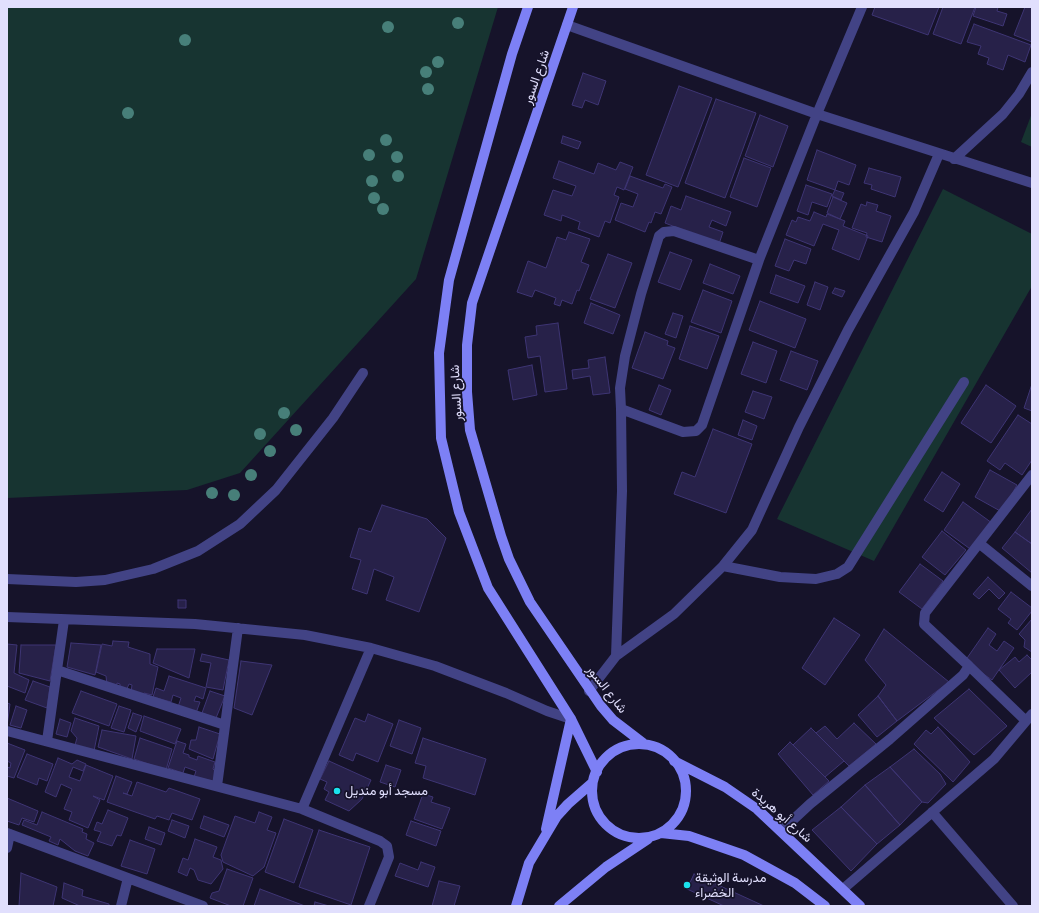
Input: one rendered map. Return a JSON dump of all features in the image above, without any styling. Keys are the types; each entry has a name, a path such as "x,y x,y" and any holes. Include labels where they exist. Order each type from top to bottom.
{"main road":[{"name":"شارع السور","path":"528,7 512,54 449,280 439,353 441,438 459,512 488,588 571,719 597,772"},
{"name":"شارع السور","path":"573,7 472,303 467,345 467,392 470,430 509,559 530,602 590,691 613,720 643,743"},
{"path":"544,838 571,719"},
{"path":"516,906 529,863 544,838 568,804 592,783 605,760 616,751 643,743 665,753 674,761 681,771 684,782 685,794 683,806 678,816 671,826 661,833 651,837 606,867 559,906"},
{"name":"شارع أبو هريدة","path":"674,761 730,790 781,831 860,906"},
{"path":"592,783 594,807 607,826 617,833 628,837 651,837"},
{"path":"661,833 688,836 744,855 789,880 825,906"}],"street":[{"path":"621,409 683,432 696,431 702,425 759,260 817,114 862,7"},
{"path":"567,25 817,114 1032,183"},
{"path":"954,159 1003,114 1019,94 1032,72"},
{"path":"590,691 616,656 674,614 723,566 752,530 799,427 848,330 914,212 939,154"},
{"path":"616,656 622,492 620,388 625,356 641,294 659,236 664,232 674,231 759,260"},
{"path":"7,578 76,582 104,580 153,570 198,551 240,524 276,490 333,418 363,373"},
{"path":"723,566 780,577 816,579 837,574 848,568 964,382"},
{"path":"843,889 994,759 1029,718 969,666 924,624 923,619 925,613 937,596 980,544 1032,475"},
{"path":"980,544 1032,586"},
{"path":"7,617 181,624 305,635 371,648 468,678 547,711 571,719"},
{"path":"47,741 64,620"},
{"path":"217,786 238,628"},
{"path":"302,809 371,648"},
{"path":"781,831 810,804 947,690 964,675 969,666"},
{"path":"57,670 225,726"},
{"path":"7,731 302,809 380,841 387,846 389,857 369,906"},
{"path":"932,812 1013,906"},
{"path":"7,848 9,834 203,906"},
{"path":"121,906 128,878"}],"green space":[{"path":"7,7 498,7 416,279 240,473 187,490 7,498"},
{"path":"1032,113 1032,147 1021,142"},
{"path":"943,189 1032,234 1032,286 874,561 777,519"}],"building":[{"path":"875,7 939,7 928,35 872,15"},
{"path":"943,7 975,7 961,44 933,34"},
{"path":"976,7 998,7 997,11 1007,14 1003,26 973,16"},
{"path":"1025,7 1032,7 1032,42 1014,35"},
{"path":"974,24 1031,45 1025,62 1008,55 1003,70 987,64 989,58 978,54 981,46 967,42"},
{"path":"583,73 606,81 598,105 585,100 582,108 572,105"},
{"path":"679,86 712,98 678,187 646,175"},
{"path":"716,99 756,113 725,198 685,183"},
{"path":"760,115 788,126 773,167 745,156"},
{"path":"563,136 581,142 578,149 561,143"},
{"path":"817,150 856,165 849,185 838,181 835,190 807,180"},
{"path":"744,158 771,168 757,207 730,197"},
{"path":"559,161 594,174 598,163 616,170 620,162 633,167 624,190 617,187 614,195 619,197 610,223 605,221 599,237 578,229 580,222 562,215 561,221 544,215 553,190 572,196 576,186 553,178"},
{"path":"869,168 901,177 895,197 871,189 872,185 864,183"},
{"path":"630,176 663,188 665,184 672,187 661,214 655,212 651,223 649,222 645,232 615,220 621,203 633,207 638,194 625,189"},
{"path":"806,185 832,194 827,207 812,202 808,215 797,211"},
{"path":"835,190 844,193 841,200 832,196"},
{"path":"686,196 731,212 726,226 712,220 709,227 723,232 719,244 665,223 671,206 681,210"},
{"path":"833,197 847,203 840,219 827,213"},
{"path":"867,202 878,205 876,211 891,216 882,242 866,237 867,233 852,228 861,204 866,206"},
{"path":"814,212 826,217 827,214 845,221 843,226 868,236 859,260 832,249 839,230 823,224 814,246 786,235 792,220 796,222 798,217 810,221"},
{"path":"569,232 590,239 581,262 589,265 579,291 577,290 572,304 562,300 560,306 554,304 556,298 535,290 532,297 517,292 528,261 546,268 557,237 566,240"},
{"path":"785,239 811,249 806,264 794,260 789,271 775,266"},
{"path":"670,252 692,260 680,290 658,282"},
{"path":"608,254 632,263 615,308 590,299"},
{"path":"710,264 740,276 733,294 703,283"},
{"path":"776,275 805,286 798,303 770,293"},
{"path":"815,282 828,287 820,310 807,305"},
{"path":"835,288 845,291 842,297 832,293"},
{"path":"703,290 732,301 721,333 691,322"},
{"path":"760,301 806,319 795,348 749,330"},
{"path":"591,303 620,315 613,334 584,323"},
{"path":"673,313 683,316 676,338 665,334"},
{"path":"558,323 567,389 545,392 540,356 528,358 525,337 537,335 536,326"},
{"path":"690,326 719,336 707,369 679,359"},
{"path":"645,332 668,341 667,345 675,348 663,379 632,368"},
{"path":"753,342 777,351 766,383 741,374"},
{"path":"791,351 818,361 807,390 780,380"},
{"path":"605,357 610,393 593,395 590,376 573,379 572,370 589,368 588,360"},
{"path":"532,365 537,395 513,400 508,370"},
{"path":"1032,384 1032,411 1024,408"},
{"path":"659,385 671,390 661,415 649,410"},
{"path":"986,385 1016,406 991,443 961,423"},
{"path":"753,391 772,397 764,419 745,412"},
{"path":"1018,415 1032,424 1032,460 1022,475 1005,463 1000,470 987,461"},
{"path":"743,420 757,426 752,440 738,435"},
{"path":"713,429 752,444 726,513 674,494 682,472 695,477"},
{"path":"990,470 1017,485 1002,512 975,497"},
{"path":"942,472 960,484 943,512 924,500"},
{"path":"963,502 992,523 973,551 944,530"},
{"path":"382,505 427,519 446,538 419,612 386,600 394,577 374,569 367,594 352,589 361,560 350,557 359,528 371,532"},
{"path":"1032,509 1032,544 1015,532"},
{"path":"942,531 966,550 945,575 922,557"},
{"path":"1015,532 1032,544 1032,573 1002,548"},
{"path":"920,564 943,581 922,609 899,592"},
{"path":"988,577 1005,593 999,599 989,589 979,599 973,594"},
{"path":"1011,592 1032,608 1032,611 1017,630 1008,623 1011,619 998,609"},
{"path":"178,600 186,600 186,608 178,608"},
{"path":"834,618 860,635 825,685 802,668"},
{"path":"1032,619 1032,652 1024,647 1025,640 1019,634"},
{"path":"988,628 996,634 989,645 997,651 1004,641 1014,648 992,680 965,661"},
{"path":"884,629 949,682 897,721 878,696 886,685 865,660"},
{"path":"113,641 129,642 128,647 150,654 150,664 158,667 152,695 144,693 143,695 131,692 132,685 129,684 126,691 120,688 120,684 117,683 116,688 107,685 106,676 96,672 102,644 112,646"},
{"path":"71,643 101,645 95,675 67,667"},
{"path":"7,644 17,645 14,673 29,680 25,693 7,686"},
{"path":"21,645 56,645 50,681 19,673"},
{"path":"157,649 195,649 189,678 153,663"},
{"path":"202,654 229,660 223,690 206,687 211,663 200,661"},
{"path":"1027,655 1032,660 1032,672 1015,688 999,670 1015,657 1019,662"},
{"path":"241,661 272,665 252,715 234,708"},
{"path":"169,676 206,688 203,699 196,696 194,701 200,702 196,713 178,707 181,698 173,695 171,702 153,697 156,688 164,691"},
{"path":"33,681 50,687 47,708 25,700"},
{"path":"969,689 1007,726 974,755 934,718"},
{"path":"81,691 117,704 109,726 72,713"},
{"path":"210,691 225,696 216,718 202,713"},
{"path":"878,696 897,721 877,737 858,715"},
{"path":"7,703 10,704 7,726"},
{"path":"16,706 27,710 21,728 10,725"},
{"path":"119,706 131,710 124,732 111,728"},
{"path":"133,713 142,716 136,732 128,728"},
{"path":"368,714 393,724 378,762 356,753 353,761 339,755 355,718 365,722"},
{"path":"144,716 181,729 175,744 140,731"},
{"path":"75,718 99,726 94,751 75,745 77,738 71,731"},
{"path":"60,719 71,723 67,737 56,734"},
{"path":"399,720 421,728 412,754 390,746"},
{"path":"854,723 876,744 849,766 816,733 825,726 837,739"},
{"path":"199,727 220,734 213,759 189,749 191,740 196,740"},
{"path":"938,727 970,762 953,782 914,744 926,730 931,734"},
{"path":"811,728 844,761 825,777 793,745"},
{"path":"102,730 136,736 132,759 98,747"},
{"path":"140,738 172,749 166,770 134,759"},
{"path":"423,738 486,759 475,795 423,778 426,766 415,763"},
{"path":"177,741 186,744 183,753 189,755 189,757 197,760 198,756 215,762 213,769 216,772 213,782 194,777 196,771 185,767 183,773 168,768"},
{"path":"790,742 829,781 813,795 778,754"},
{"path":"7,743 25,750 14,778 7,776 7,767 10,768 11,763 7,761"},
{"path":"914,749 940,774 946,784 928,803 922,802 890,767"},
{"path":"27,754 53,764 47,781 39,778 37,785 17,777"},
{"path":"58,758 72,764 77,760 86,764 83,771 73,767 69,777 80,781 86,765 113,776 104,800 93,796 100,800 88,828 69,820 72,812 64,809 72,789 61,784 56,797 45,792"},
{"path":"329,761 371,780 362,799 349,811 325,800 329,792 324,789 327,782 320,779"},
{"path":"386,765 401,770 395,787 380,782"},
{"path":"890,767 922,802 900,825 865,785"},
{"path":"116,776 132,782 127,794 123,793 132,796 137,782 166,792 169,788 200,799 192,820 172,813 169,820 157,816 155,819 107,802"},
{"path":"865,785 900,825 877,844 841,807"},
{"path":"423,794 433,797 431,802 450,808 442,829 414,819"},
{"path":"7,798 38,811 34,822 22,818 19,825 7,821"},
{"path":"841,807 877,844 851,871 812,830"},
{"path":"108,810 128,818 121,836 117,835 112,846 97,841 101,832 94,830 97,822 102,824"},
{"path":"42,812 83,829 82,832 87,834 86,839 94,843 88,856 75,851 60,839 58,845 49,841 51,837 22,825 24,820 37,825"},
{"path":"259,812 272,817 267,830 276,833 264,867 253,876 223,862 221,855 235,816 255,823"},
{"path":"204,816 229,825 224,837 200,828"},
{"path":"284,819 313,830 294,883 265,872"},
{"path":"172,820 189,826 185,838 168,831"},
{"path":"411,821 441,831 436,846 406,835"},
{"path":"149,827 165,833 161,845 145,839"},
{"path":"319,830 370,847 351,905 299,887"},
{"path":"195,839 217,847 213,857 221,860 223,869 211,884 198,880 194,870 190,868 187,876 178,872 183,858 188,860"},
{"path":"130,840 155,849 147,874 121,866"},
{"path":"421,862 435,867 428,887 395,876 400,863 418,870"},
{"path":"227,869 253,878 243,906 231,906 210,898 212,893 219,891"},
{"path":"21,873 57,887 53,906 19,906"},
{"path":"694,874 764,906 724,906 687,889"},
{"path":"439,881 460,886 454,906 432,906"},
{"path":"64,883 83,890 82,896 109,904 109,906 80,906 62,898"},
{"path":"260,889 305,906 254,906"},
{"path":"315,902 329,906 314,906"}],"place":[{"name":"مسجد أبو منديل","path":"337,791"},
{"name":"مدرسة الوثيقة الخضراء","path":"687,885"}]}
